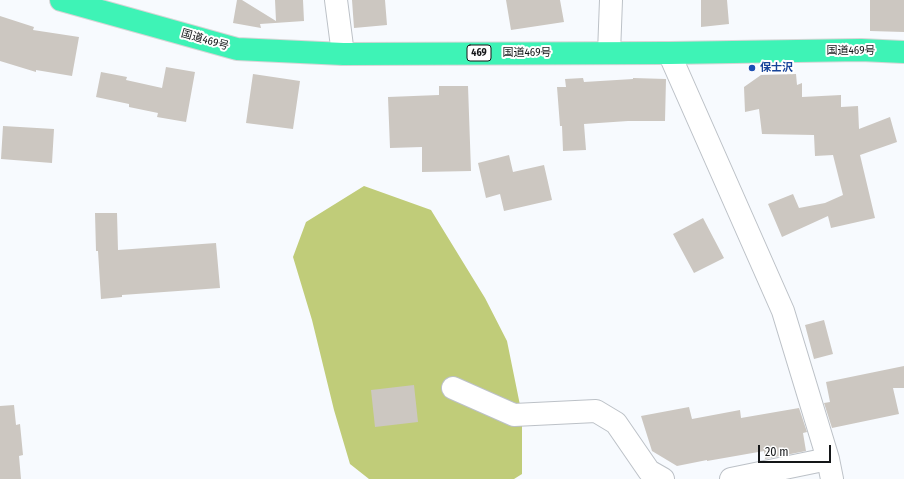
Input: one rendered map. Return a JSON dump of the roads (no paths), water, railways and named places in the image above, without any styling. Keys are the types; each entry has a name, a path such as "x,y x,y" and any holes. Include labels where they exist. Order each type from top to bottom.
{"highway":[{"name":"国道469号","path":"61,0 237,49 343,54 670,53 861,50 904,52"}],"street":[{"path":"336,0 343,54"},
{"path":"609,53 611,0"},
{"path":"670,53 783,311 830,469 731,479"},
{"path":"453,388 514,415 596,411 616,424 649,471 663,479"}],"place":[{"name":"保士沢","path":"752,68"}]}
